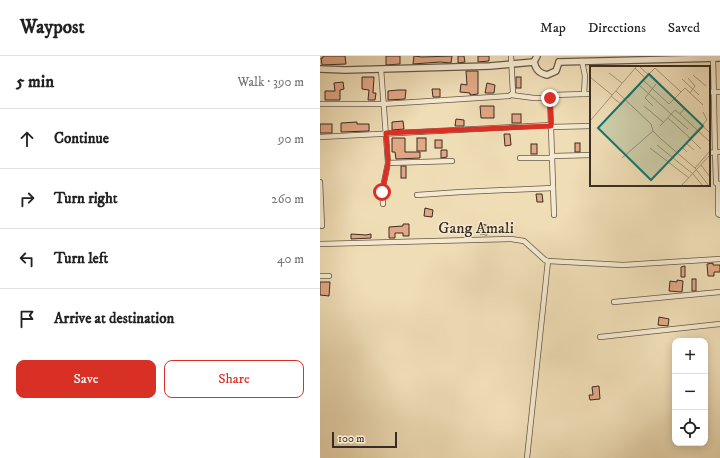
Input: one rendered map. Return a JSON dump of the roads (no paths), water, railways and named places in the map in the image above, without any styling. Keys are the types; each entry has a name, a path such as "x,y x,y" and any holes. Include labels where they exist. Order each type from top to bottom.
{"street":[{"path":"511,56 513,93 511,95"},
{"path":"713,57 711,92 718,152 716,180 719,184 718,214 720,214"},
{"path":"320,69 345,70 511,65 536,59 538,71 547,75 556,71 558,59 582,61 720,58"},
{"path":"582,61 585,76 584,94"},
{"path":"381,69 388,163 382,192 383,204"},
{"path":"711,92 720,92"},
{"path":"320,104 383,104 501,98 511,95 534,98 550,98 553,95 590,94"},
{"path":"550,98 554,216"},
{"path":"320,138 386,133 551,126 590,126"},
{"path":"520,158 590,155"},
{"path":"388,163 452,161"},
{"path":"320,182 322,226"},
{"path":"417,195 553,188"},
{"name":"Gang Amali","path":"320,244 511,239 524,241 548,261"},
{"path":"527,458 548,261 623,265 720,259"},
{"path":"320,276 329,276"},
{"path":"614,302 720,292"},
{"path":"600,337 720,324"}]}
